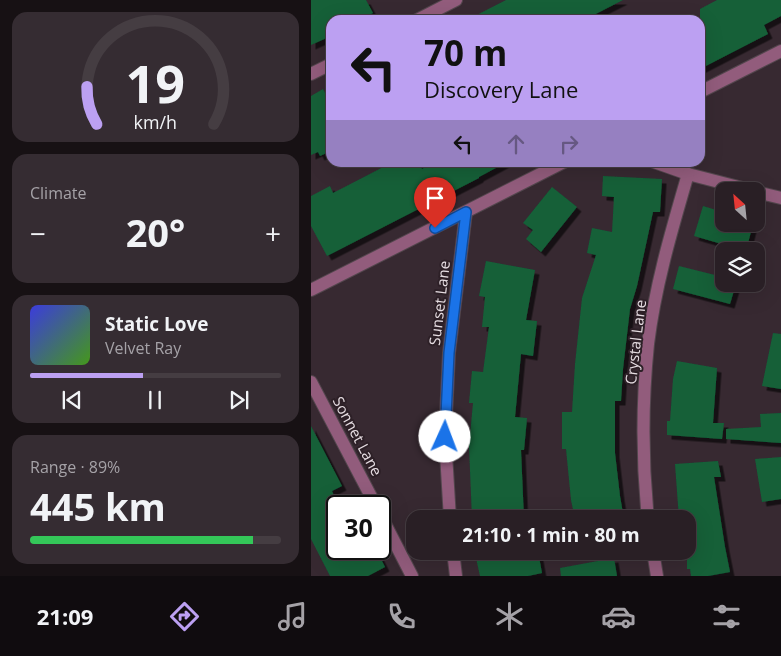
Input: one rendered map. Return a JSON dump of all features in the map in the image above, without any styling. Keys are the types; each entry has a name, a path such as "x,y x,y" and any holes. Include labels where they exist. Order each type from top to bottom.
{"street":[{"path":"427,15 456,0"},
{"path":"705,89 781,51"},
{"path":"311,74 326,66"},
{"path":"311,290 554,167"},
{"path":"668,167 718,182"},
{"name":"Crystal Lane","path":"647,510 643,449 644,396 648,344 666,252 688,174"},
{"path":"765,194 781,198"},
{"name":"Sunset Lane","path":"450,510 445,437 449,353 466,212"},
{"name":"Sonnet Lane","path":"311,382 370,495"},
{"path":"391,535 412,576"},
{"path":"454,560 457,576"},
{"path":"654,560 657,576"}],"building":[{"path":"311,0 366,0 373,13 369,15 326,15 326,38 311,45"},
{"path":"506,0 623,0 594,15 477,15"},
{"path":"717,0 781,0 781,16 764,25 768,34 705,66 705,15 700,15 700,9"},
{"path":"323,89 326,95 326,153 320,156 318,152 311,155 311,96"},
{"path":"383,167 421,167 422,169 425,167 498,167 327,256 311,226 311,196 330,186 333,193"},
{"path":"603,176 662,179 660,212 653,212 637,286 630,309 621,401 615,401 615,453 622,510 573,510 566,449 562,449 562,412 572,412 582,298 596,255 587,253 592,228 612,232 614,197 602,196"},
{"path":"552,187 577,207 541,252 526,239 533,230 523,223"},
{"path":"703,206 715,210 715,232 751,232 748,242 715,242 694,236"},
{"path":"486,261 535,270 526,320 537,321 533,356 521,354 515,417 527,418 524,450 521,450 524,510 472,510 469,446 473,403 469,403 472,371 483,372 489,327 482,327 485,297 479,296"},
{"path":"679,266 715,275 715,292 734,292 730,304 673,289"},
{"path":"773,333 781,334 781,389 762,386"},
{"path":"677,361 717,368 713,423 724,423 722,439 667,435 667,421 670,421 673,379"},
{"path":"781,413 781,443 726,439 726,429 761,427 760,414"},
{"path":"311,426 342,486 332,491 334,495 326,495 326,560 382,560 385,567 368,576 330,576 311,539"},
{"path":"781,457 781,499 762,502 755,459"},
{"path":"718,461 721,477 714,477 730,572 708,576 691,576 690,569 687,569 687,560 696,560 696,510 678,510 675,464"},
{"path":"476,560 540,560 542,573 528,576 480,576"},
{"path":"603,560 614,560 617,576 561,576 560,568"}],"route":[{"path":"435,228 466,212 449,353 445,437"}]}
